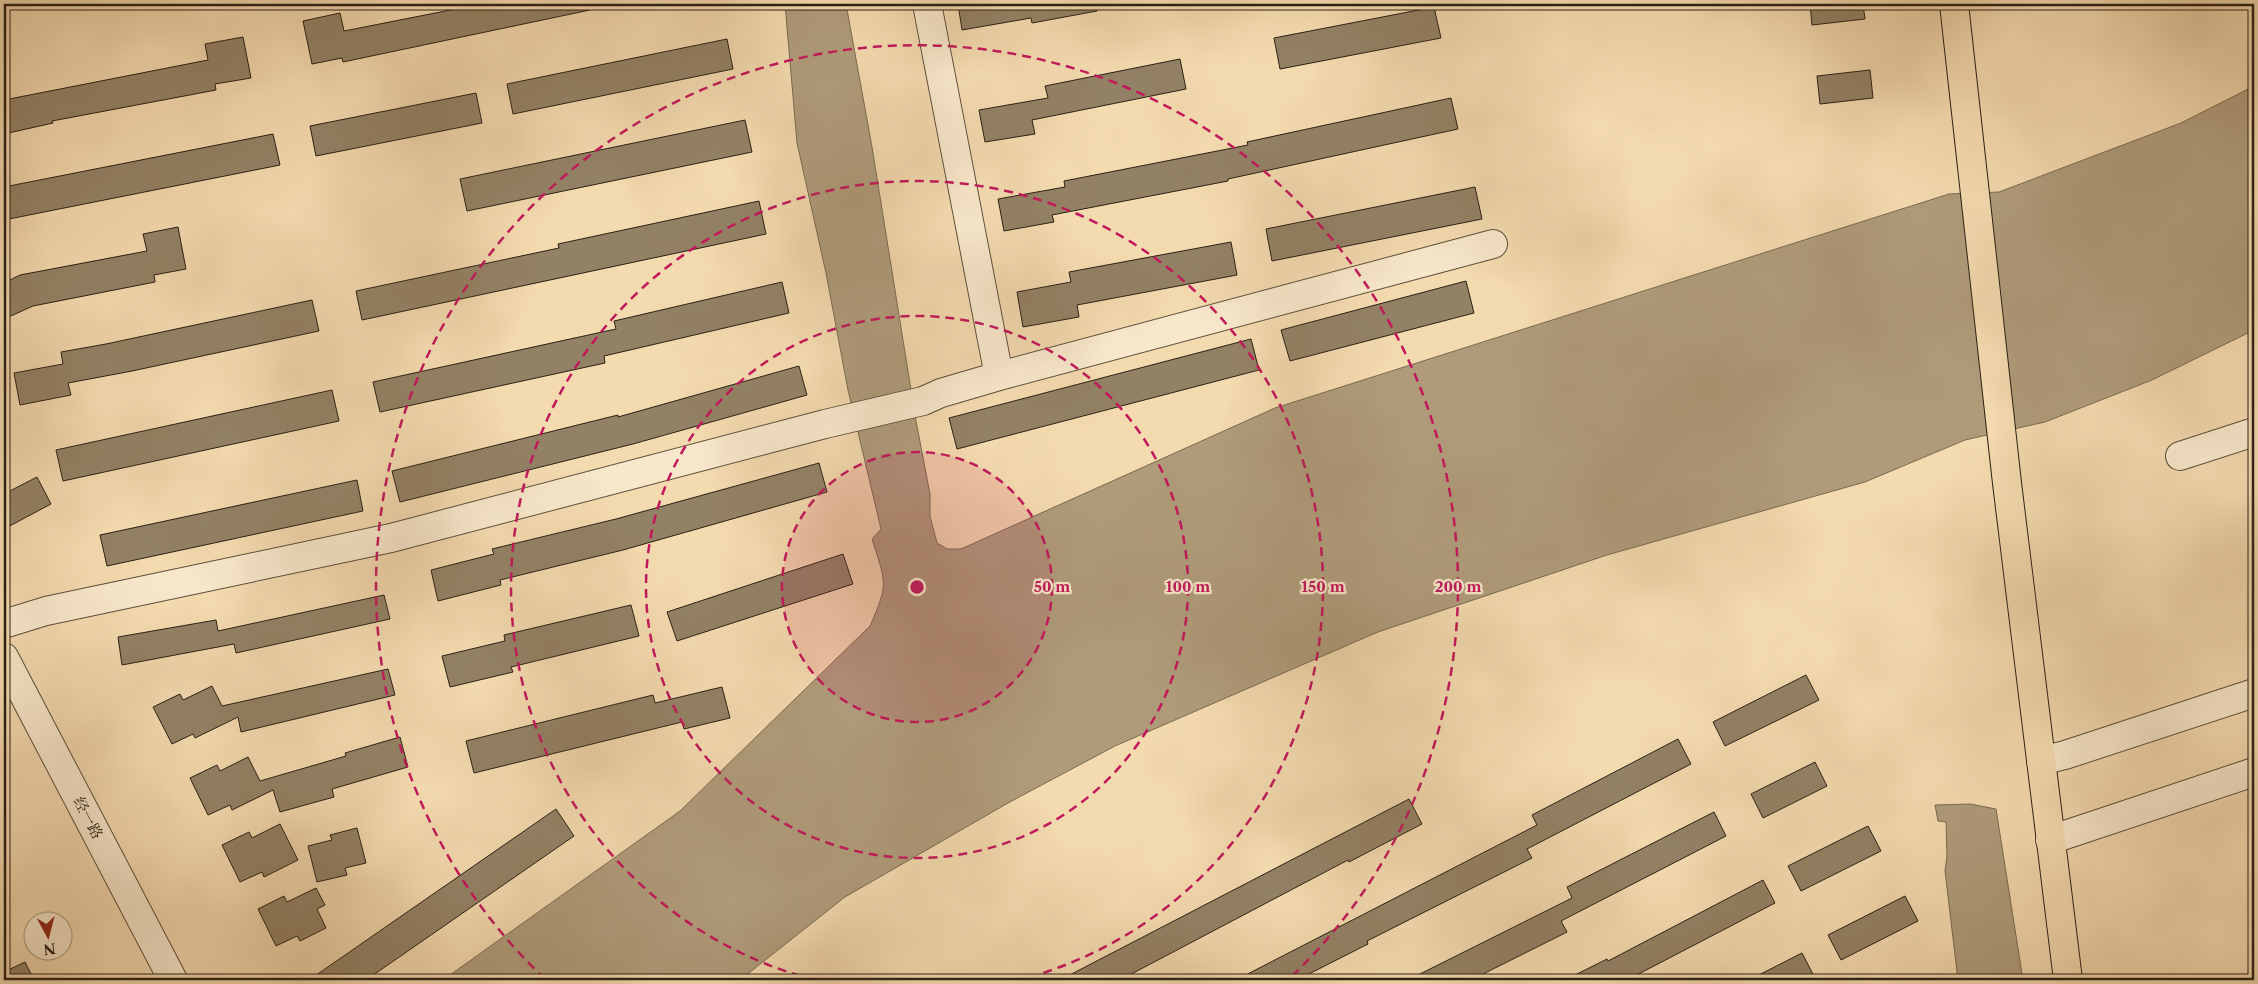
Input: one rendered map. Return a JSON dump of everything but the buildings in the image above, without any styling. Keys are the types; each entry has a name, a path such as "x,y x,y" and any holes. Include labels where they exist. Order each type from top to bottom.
{"main road":[{"path":"1954,4 2008,483 2068,980"}],"street":[{"path":"927,4 998,376"},
{"path":"4,624 46,611 391,538 923,401 941,393 998,376 1493,244"},
{"path":"2180,456 2254,432"},
{"name":"经一路","path":"4,657 173,980"},
{"path":"2041,761 2065,755 2254,693"},
{"path":"2050,840 2254,772"}],"shaded area":[{"path":"785,4 846,4 930,494 930,516 937,543 947,549 961,549 1275,408 1949,194 1999,192 2181,123 2254,86 2254,330 2152,380 2045,422 1965,440 1865,482 1607,555 1378,632 1115,746 1008,803 845,897 740,980 443,980 680,811 870,626 880,600 883,591 883,575 872,539 881,529 848,390 826,273 797,143"},
{"path":"1970,804 1996,809 2023,980 1958,980 1945,871 1947,856 1946,822 1938,821 1935,805"}]}
